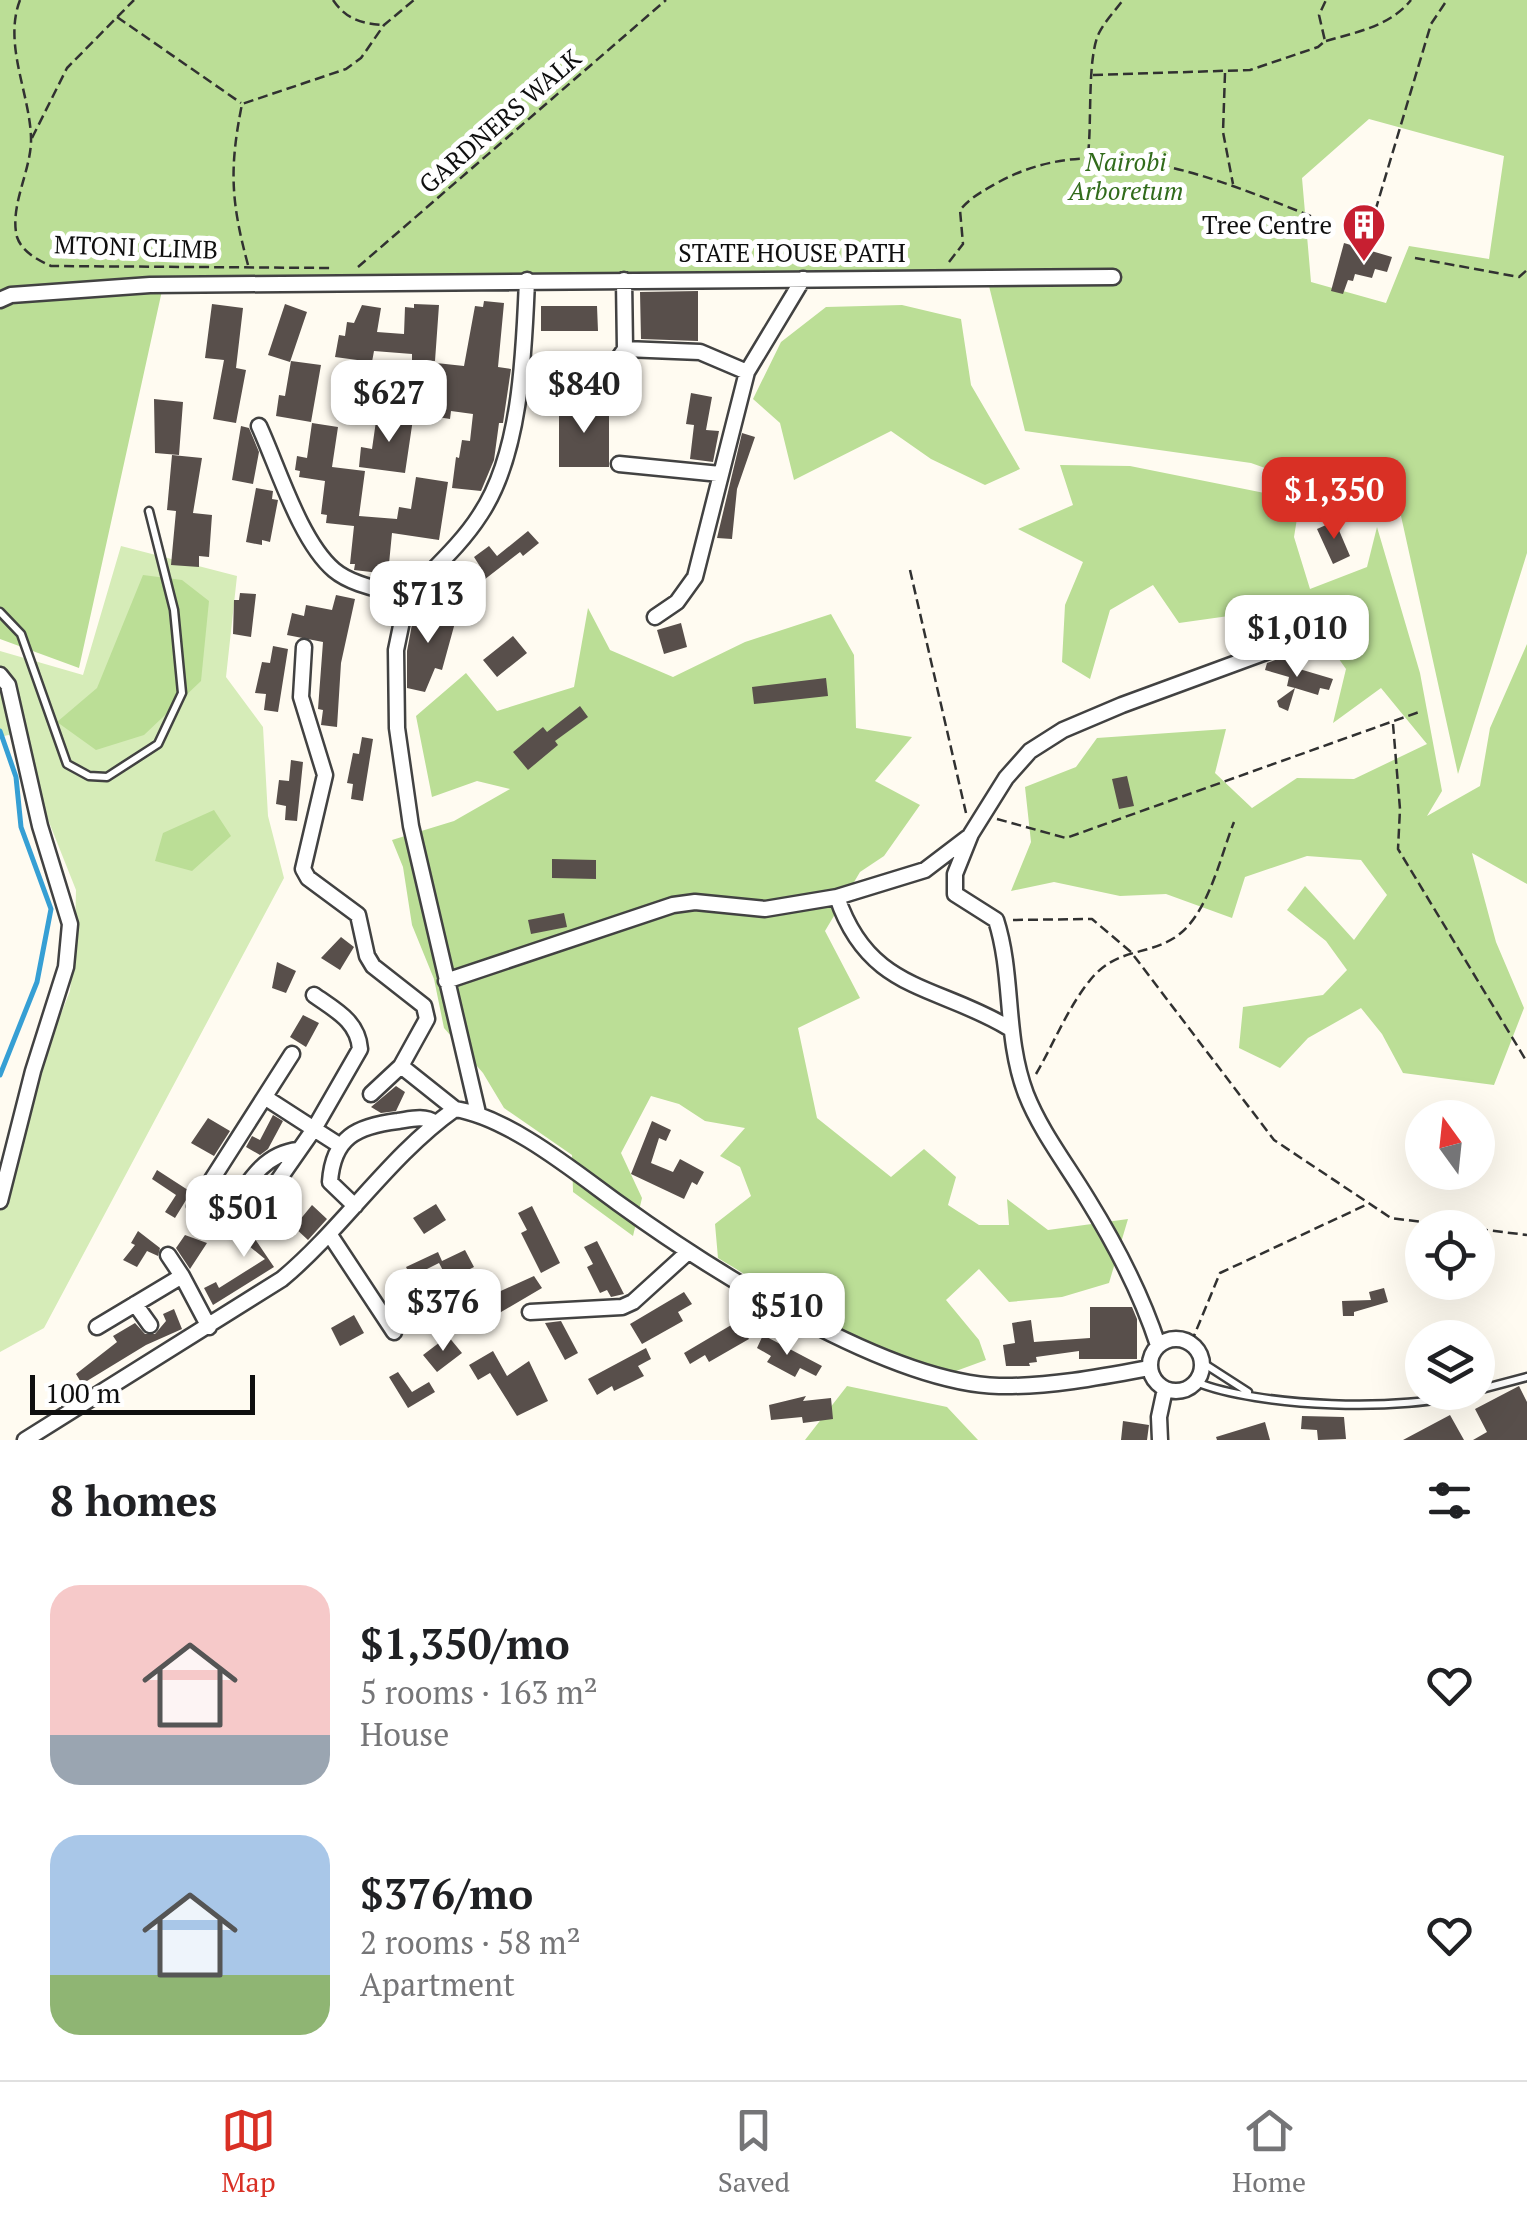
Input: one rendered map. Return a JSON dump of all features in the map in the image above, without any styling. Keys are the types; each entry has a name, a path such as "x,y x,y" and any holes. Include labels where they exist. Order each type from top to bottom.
{"street":[{"path":"0,300 12,295 97,286 1113,277"},
{"path":"655,616 678,602 695,577 747,372 802,279"},
{"path":"478,1113 411,826 397,728 396,650 408,598 479,517 504,472 525,343 527,280"},
{"path":"579,382 604,379 625,348 624,280"},
{"path":"625,348 700,352 747,372"},
{"path":"259,426 308,534 334,570 349,580 408,598"},
{"path":"619,464 720,474"},
{"path":"446,981 673,905 694,902 765,909 836,897 925,870 971,834 986,816 1006,778 1030,750 1063,730 1298,640"},
{"path":"304,647 302,696 325,775 302,869 308,878 358,916 373,966 424,1006 426,1019 401,1066 371,1094"},
{"path":"0,674 8,686 40,826 70,924 66,967 33,1070 0,1202"},
{"path":"971,834 952,885 962,901 996,920 1006,960 1009,1028 1025,1092 1143,1300 1158,1346"},
{"path":"836,897 854,935 874,960 904,983 1009,1028"},
{"path":"263,1202 314,1129 360,1049 359,1038 348,1019 314,995"},
{"path":"195,1206 292,1054"},
{"path":"401,1066 455,1110 478,1113 577,1174 687,1253 803,1318 899,1363 970,1382 1025,1385 1150,1368"},
{"path":"266,1098 339,1145"},
{"path":"25,1440 282,1278 330,1235 436,1123 455,1110"},
{"path":"356,1206 330,1182 339,1145 352,1132 368,1125 423,1118 436,1123"},
{"path":"224,1218 264,1162 280,1152 298,1150"},
{"path":"330,1235 394,1332"},
{"path":"530,1312 622,1307 634,1302 687,1253"},
{"path":"168,1255 209,1326"},
{"path":"97,1326 182,1276"},
{"path":"1143,1300 1187,1341 1203,1363 1196,1382 1182,1391 1165,1389"},
{"path":"135,1304 150,1324"},
{"path":"1150,1368 1158,1346 1165,1340 1187,1341"},
{"path":"1150,1368 1165,1389 1159,1418 1160,1440"}],"lane":[{"path":"0,612 21,634 67,764 89,776 107,777 158,744 182,693 174,610 148,510"},
{"path":"1203,1363 1250,1394"},
{"path":"1495,1385 1527,1377"},
{"path":"1196,1382 1230,1394 1405,1406"}],"path":[{"path":"20,0 17,62 32,138"},
{"path":"32,138 67,68 134,0"},
{"path":"333,0 342,12 359,23 384,25"},
{"path":"242,104 346,69 362,58 384,25 414,0"},
{"name":"GARDNERS WALK","path":"376,268 357,268 666,0"},
{"path":"1088,155 1098,34 1123,0"},
{"path":"1325,41 1320,14 1326,0"},
{"path":"1092,76 1250,70 1374,27 1402,12 1411,0"},
{"path":"1371,225 1432,24 1447,0"},
{"path":"116,18 242,104"},
{"path":"1226,71 1223,132 1233,186"},
{"path":"242,104 232,156 234,212 249,267 339,268"},
{"name":"MTONI CLIMB","path":"32,138 16,225 18,240 51,266 249,267"},
{"path":"944,266 963,244 960,210 970,198 1022,169 1088,155 1210,177 1322,220"},
{"path":"1415,258 1519,277 1527,270"},
{"path":"910,570 971,834"},
{"path":"986,816 1066,838 1419,712"},
{"path":"1393,722 1400,809 1398,849 1527,1062"},
{"path":"1025,1092 1092,978 1114,958 1170,941 1183,931 1201,904 1234,822"},
{"path":"996,920 1092,920 1130,952 1274,1140 1391,1218 1405,1220"},
{"path":"1187,1341 1220,1273 1370,1203"},
{"path":"1495,1230 1527,1235"}],"green space":[{"name":"Nairobi Arboretum","path":"0,0 1527,0 1527,553 1458,774 1401,516 1251,463 1025,431 989,286 165,277 79,668 0,639","holes":["1369,119 1504,156 1489,259 1409,246 1386,303 1311,282 1302,178"]},
{"path":"902,305 961,319 971,385 1020,469 985,485 931,459 891,431 794,480 780,423 753,399 781,342 826,307"},
{"path":"1060,465 1130,466 1300,500 1294,537 1310,589 1367,567 1377,527 1420,673 1442,791 1427,816 1480,786 1490,728 1527,644 1527,884 1472,853 1496,942 1524,1008 1494,1085 1403,1073 1382,1034 1361,1008 1308,1038 1280,1068 1239,1048 1243,1007 1323,995 1347,970 1326,941 1287,910 1305,886 1354,940 1387,895 1361,860 1307,856 1245,877 1232,918 1166,894 1120,896 1054,882 1011,891 1031,842 1025,787 1076,767 1097,738 1226,729 1215,773 1252,808 1297,778 1354,779 1427,744 1381,688 1333,723 1346,669 1317,628 1257,612 1179,623 1153,585 1110,610 1090,679 1062,662 1065,605 1083,562 1018,529 1073,505"},
{"path":"121,546 237,576 226,677 263,727 268,816 284,878 44,1328 0,1352 0,1210 41,1064 70,991 76,890 45,812 25,731 0,737 0,651 83,675"},
{"path":"143,575 182,580 209,601 201,681 144,735 96,750 57,722 97,688"},
{"path":"588,608 610,650 673,677 745,642 831,614 854,655 856,728 912,737 875,781 920,805 884,856 860,872 825,931 860,998 798,1028 817,1118 891,1177 924,1149 956,1177 948,1205 979,1225 1009,1225 1007,1199 1048,1230 1128,1219 1109,1283 1062,1297 1009,1302 979,1269 946,1300 979,1340 986,1360 926,1382 814,1333 764,1286 718,1258 715,1224 751,1196 740,1167 720,1156 745,1128 705,1121 679,1104 651,1096 621,1153 642,1198 633,1236 573,1192 572,1155 504,1108 483,1073 444,1028 434,979 412,925 403,867 392,840 454,821 510,789 477,781 432,797 416,716 466,673 497,711 574,687"},
{"path":"214,810 231,836 192,871 155,861 163,833"},
{"path":"847,1386 947,1407 978,1440 805,1440"}],"building":[{"name":"Tree Centre","path":"1344,243 1392,257 1387,272 1375,269 1372,278 1355,274 1343,294 1331,291"},
{"path":"698,291 698,341 641,339 640,292"},
{"path":"484,301 504,303 498,367 511,369 494,460 481,491 452,488 456,457 459,458 462,440 470,441 473,414 451,411 450,419 420,414 427,362 464,366 475,306 483,307"},
{"path":"212,304 243,308 236,368 246,370 236,423 213,419 224,360 205,358"},
{"path":"285,304 307,312 290,362 268,355"},
{"path":"414,304 439,305 435,361 412,360 412,354 374,351 372,362 335,357 339,335 345,336 347,322 354,323 362,305 381,308 377,332 404,334 405,307 414,308"},
{"path":"541,306 597,306 598,331 541,331"},
{"path":"291,361 321,365 311,422 276,416 279,395 285,396"},
{"path":"353,381 364,419 350,423 338,386"},
{"path":"691,393 712,397 706,430 719,431 713,462 690,459 694,425 686,424"},
{"path":"154,399 183,402 179,455 155,453"},
{"path":"559,404 609,404 609,467 559,467"},
{"path":"377,414 413,419 405,473 359,467 361,447 372,449"},
{"path":"312,423 338,427 332,467 365,471 359,516 397,519 399,507 411,509 416,477 448,482 439,540 392,533 388,574 354,570 355,564 350,564 354,526 326,523 327,515 321,514 325,481 299,477 300,471 295,470 297,456 307,458"},
{"path":"241,426 249,428 259,452 253,484 232,480"},
{"path":"742,433 755,437 737,489 732,539 717,538"},
{"path":"172,455 202,458 193,513 212,515 209,557 199,556 199,567 171,565 176,511 167,510"},
{"path":"256,488 273,491 272,499 278,500 270,542 262,540 262,545 246,542"},
{"path":"1335,521 1350,556 1333,564 1317,529"},
{"path":"528,531 539,543 523,556 520,552 480,583 474,574 481,568 474,557 489,546 497,556"},
{"path":"240,593 256,594 251,637 233,634 234,600 239,600"},
{"path":"336,595 355,599 341,663 337,727 321,725 323,710 318,709 323,642 287,635 292,613 304,616 306,605 332,610"},
{"path":"422,607 453,614 456,619 442,670 435,668 425,692 407,688 407,651 414,614 420,615"},
{"path":"681,623 687,647 664,654 657,630"},
{"path":"513,636 527,653 497,677 483,660"},
{"path":"273,646 288,649 278,712 264,710 266,694 255,693 262,662 270,663"},
{"path":"1283,657 1295,660 1296,668 1333,679 1329,690 1320,688 1318,695 1287,686 1289,677 1265,670 1267,663"},
{"path":"826,678 828,696 754,704 752,687"},
{"path":"1295,688 1288,711 1279,707 1277,701"},
{"path":"580,706 588,717 555,741 558,745 528,770 513,752 543,727 547,732"},
{"path":"362,737 373,739 363,801 351,799 353,784 347,783 353,753 359,754"},
{"path":"291,760 303,762 297,821 285,820 286,806 276,804 279,780 289,781"},
{"path":"1127,776 1134,806 1119,809 1112,779"},
{"path":"552,859 596,860 596,879 552,878"},
{"path":"564,913 567,927 531,934 528,920"},
{"path":"341,937 354,947 340,970 321,958"},
{"path":"277,962 296,971 286,993 272,988"},
{"path":"303,1015 319,1023 306,1047 290,1037"},
{"path":"396,1086 405,1092 396,1111 381,1113 371,1107"},
{"path":"273,1115 283,1121 268,1149 260,1155 246,1147 252,1136 260,1140"},
{"path":"208,1118 230,1131 214,1156 191,1143"},
{"path":"652,1121 671,1130 666,1141 659,1138 651,1163 673,1172 680,1159 704,1172 697,1185 692,1182 684,1199 631,1174"},
{"path":"157,1170 191,1192 175,1218 165,1212 176,1195 152,1179"},
{"path":"436,1204 446,1220 424,1234 413,1218"},
{"path":"245,1205 266,1222 253,1236 274,1267 213,1305 204,1288 216,1282 219,1288 265,1259 238,1237 249,1223 239,1215"},
{"path":"312,1205 327,1219 308,1240 294,1227"},
{"path":"532,1206 560,1263 541,1273 521,1233 527,1230 518,1213"},
{"path":"138,1231 160,1248 158,1256 147,1251 137,1267 123,1260 135,1245 131,1243"},
{"path":"185,1235 207,1243 190,1269 176,1248"},
{"path":"597,1241 624,1294 611,1297 607,1290 600,1293 587,1267 593,1264 584,1247"},
{"path":"465,1250 474,1267 448,1280 439,1263 411,1277 406,1267 438,1252 442,1261"},
{"path":"534,1276 542,1288 489,1319 482,1308 495,1300 492,1295"},
{"path":"1384,1288 1388,1302 1354,1312 1354,1316 1343,1316 1342,1301 1371,1300 1369,1292"},
{"path":"684,1292 692,1304 678,1312 683,1321 642,1344 630,1324"},
{"path":"455,1297 465,1317 437,1331 431,1318 446,1310 443,1303"},
{"path":"1090,1307 1132,1307 1137,1319 1137,1359 1079,1359 1079,1351 1036,1357 1037,1362 1029,1363 1030,1366 1006,1366 1003,1345 1015,1343 1012,1323 1031,1320 1034,1342 1090,1338"},
{"path":"174,1309 182,1329 146,1345 82,1384 76,1374 117,1342 113,1336 135,1323 145,1334 155,1334 166,1321 163,1314"},
{"path":"354,1315 364,1333 340,1346 331,1328"},
{"path":"561,1321 578,1353 565,1360 545,1323"},
{"path":"738,1321 749,1339 709,1362 705,1355 690,1364 684,1353"},
{"path":"763,1335 822,1366 816,1376 800,1368 795,1377 767,1362 771,1356 757,1348"},
{"path":"448,1336 462,1353 437,1372 423,1355"},
{"path":"646,1348 651,1359 638,1366 644,1376 597,1395 588,1379"},
{"path":"493,1351 507,1376 529,1361 548,1401 517,1416 490,1373 478,1380 469,1365"},
{"path":"398,1372 412,1392 429,1382 435,1392 408,1408 389,1377"},
{"path":"1519,1386 1527,1402 1527,1440 1473,1440 1487,1432 1476,1410 1495,1410 1495,1399"},
{"path":"806,1396 803,1401 831,1398 833,1419 803,1423 802,1417 771,1420 769,1405"},
{"path":"1450,1415 1464,1440 1403,1440"},
{"path":"1302,1416 1344,1417 1346,1439 1318,1440 1317,1430 1301,1429"},
{"path":"1123,1421 1149,1425 1147,1440 1121,1440"},
{"path":"1265,1422 1270,1440 1217,1440 1216,1437"}],"waterway":[{"path":"0,731 16,777 21,827 51,909 37,982 0,1075"}],"place":[{"name":"Tree Centre","path":"1364,263"}]}
